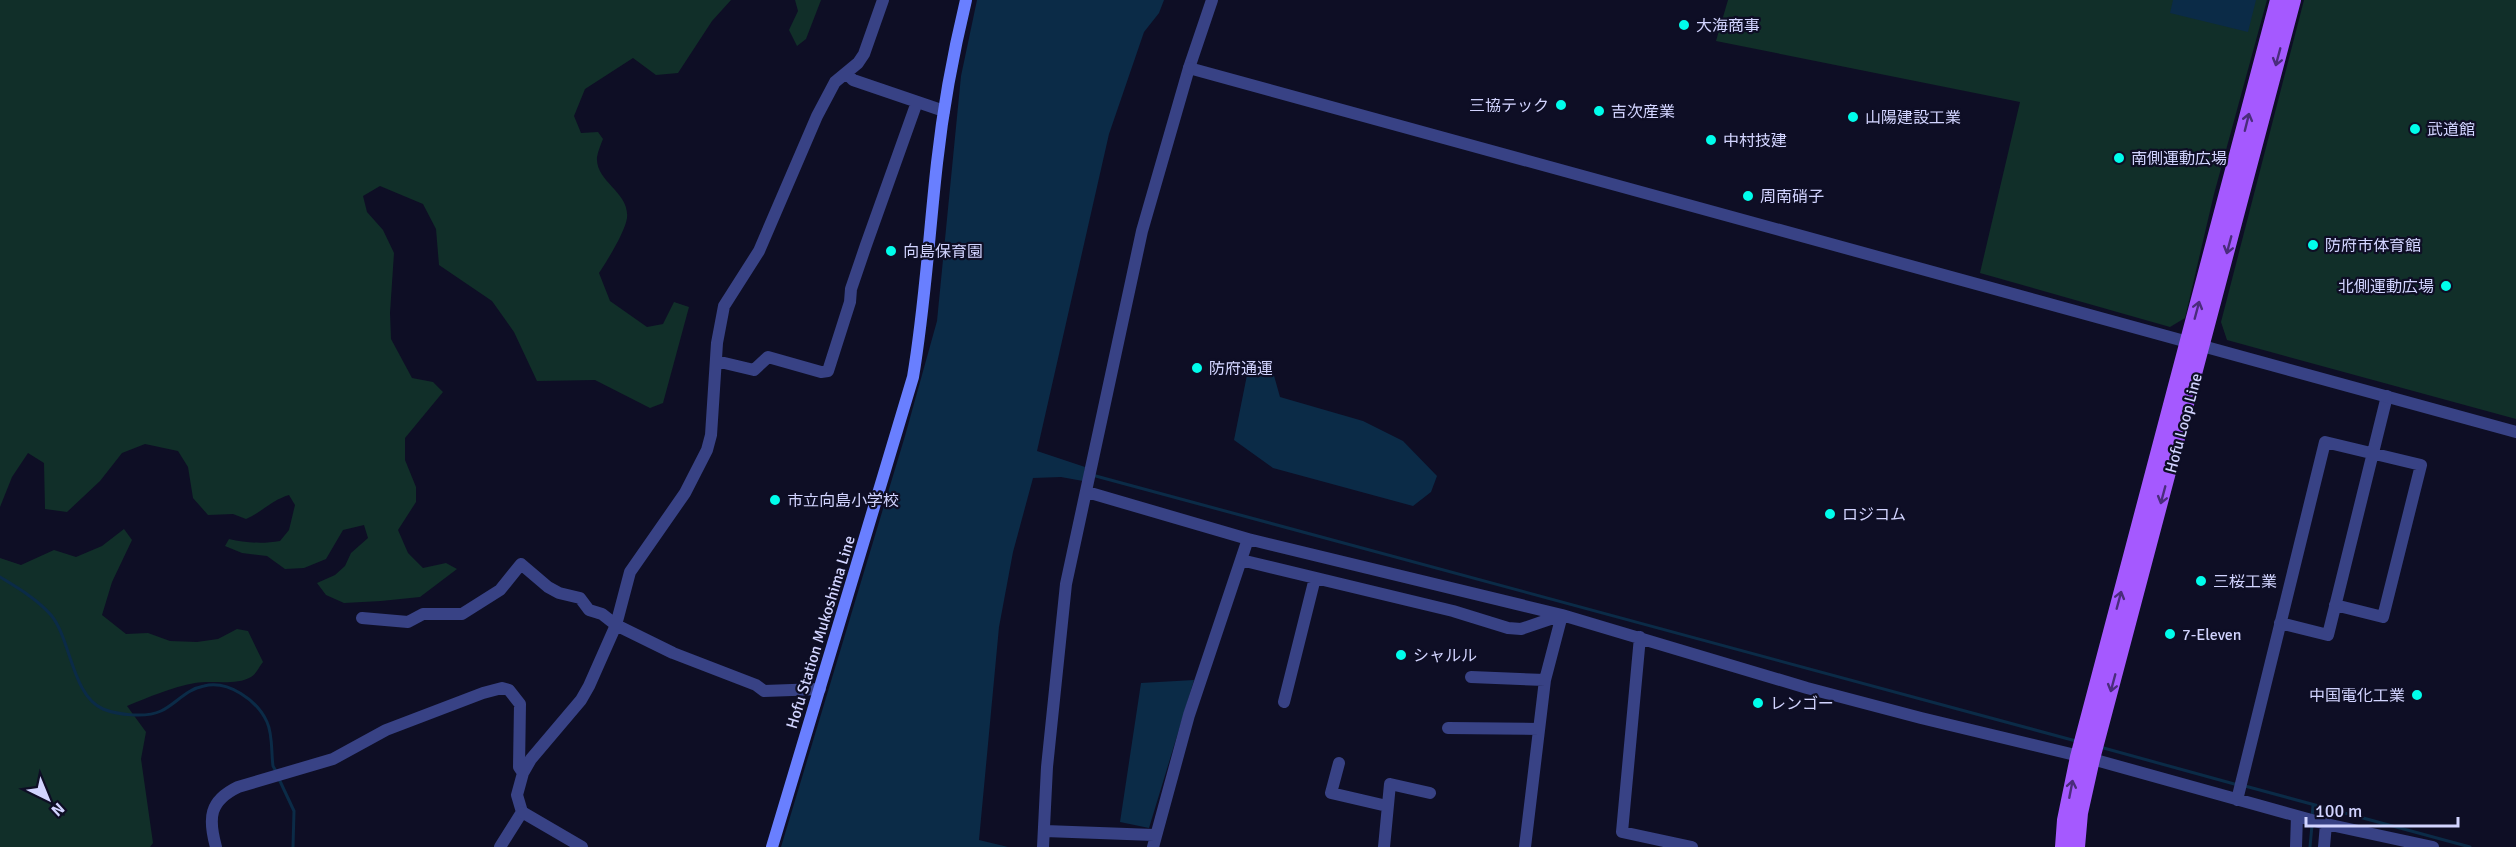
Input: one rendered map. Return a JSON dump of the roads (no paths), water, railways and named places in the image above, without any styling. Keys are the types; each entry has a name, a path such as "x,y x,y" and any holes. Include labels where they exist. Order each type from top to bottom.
{"main road":[{"name":"Hofu Station Mukoshima Line","path":"772,847 913,377 924,310 944,111 955,46 966,0"},
{"name":"Hofu Loop Line","path":"2196,344 2278,0"},
{"name":"Hofu Loop Line","path":"2063,847 2065,820 2085,758 2196,344 2293,0"},
{"name":"Hofu Loop Line","path":"2077,847 2085,758"}],"street":[{"path":"582,847 522,812 517,795 523,773 531,759 581,700 616,625 630,572 685,493 707,450 711,435 717,343 724,306 759,251 835,82 858,63 864,54 883,0"},
{"path":"1043,847 1047,767 1066,584 1142,231 1189,68 1212,0"},
{"path":"1189,68 2516,432"},
{"path":"846,73 853,80 944,111"},
{"path":"716,361 754,370 768,357 821,372 828,371 850,302 851,289 917,102"},
{"path":"2280,623 2328,635 2387,396"},
{"path":"2237,800 2325,442 2421,465 2383,616 2335,605"},
{"path":"1087,492 1248,539 1562,615 1807,688 2085,758 2326,824 2433,847"},
{"path":"1045,831 1154,841 1189,715 1248,539"},
{"path":"1241,560 1454,611 1508,628 1521,629 1562,615"},
{"path":"362,618 408,622 423,614 462,614 500,590 521,564 559,593 580,598 589,610 602,614 616,625 673,653 756,685 764,691 820,689"},
{"path":"1284,702 1315,578"},
{"path":"1525,847 1545,680 1562,615"},
{"path":"1640,637 1622,832 1692,847"},
{"path":"1471,677 1545,680"},
{"path":"216,847 211,819 215,805 225,793 238,787 333,759 386,730 502,688 509,690 520,704 519,767 523,773"},
{"path":"1448,728 1539,729"},
{"path":"1339,763 1331,793 1387,806"},
{"path":"1384,847 1390,784 1430,793"},
{"path":"500,847 522,812"},
{"path":"2296,847 2297,816"},
{"path":"2324,847 2326,824"}],"water":[{"path":"977,0 1164,0 1159,13 1144,32 1109,134 1037,451 1085,467 1083,481 1061,477 1033,478 1013,552 999,627 979,840 1008,847 781,847 905,436 937,321 961,76"},
{"path":"2173,0 2256,0 2248,32 2170,13"},
{"path":"1271,365 1280,397 1363,421 1403,441 1437,476 1431,492 1413,506 1273,468 1234,440 1248,370"},
{"path":"1194,680 1149,828 1120,822 1141,683"}],"waterway":[{"path":"1092,475 2076,741"},
{"path":"0,577 33,599 51,615 58,625 78,680 93,702 103,709 116,713 148,714 161,711 186,693 204,686 223,686 232,689 249,699 267,722 271,738 273,766 277,773"},
{"path":"2100,747 2238,785"},
{"path":"279,779 294,811 293,847"},
{"path":"2245,786 2470,847"},
{"path":"2312,818 2313,805"},
{"path":"2310,847 2312,825"}],"place":[{"name":"大海商事","path":"1684,25"},
{"name":"三協テック","path":"1561,105"},
{"name":"吉次産業","path":"1599,111"},
{"name":"山陽建設工業","path":"1853,117"},
{"name":"武道館","path":"2415,129"},
{"name":"中村技建","path":"1711,140"},
{"name":"南側運動広場","path":"2119,158"},
{"name":"周南硝子","path":"1748,196"},
{"name":"防府市体育館","path":"2313,245"},
{"name":"向島保育園","path":"891,251"},
{"name":"北側運動広場","path":"2446,286"},
{"name":"防府通運","path":"1197,368"},
{"name":"市立向島小学校","path":"775,500"},
{"name":"ロジコム","path":"1830,514"},
{"name":"三桜工業","path":"2201,581"},
{"name":"7-Eleven","path":"2170,634"},
{"name":"シャルル","path":"1401,655"},
{"name":"中国電化工業","path":"2417,695"},
{"name":"レンゴー","path":"1758,703"}]}
